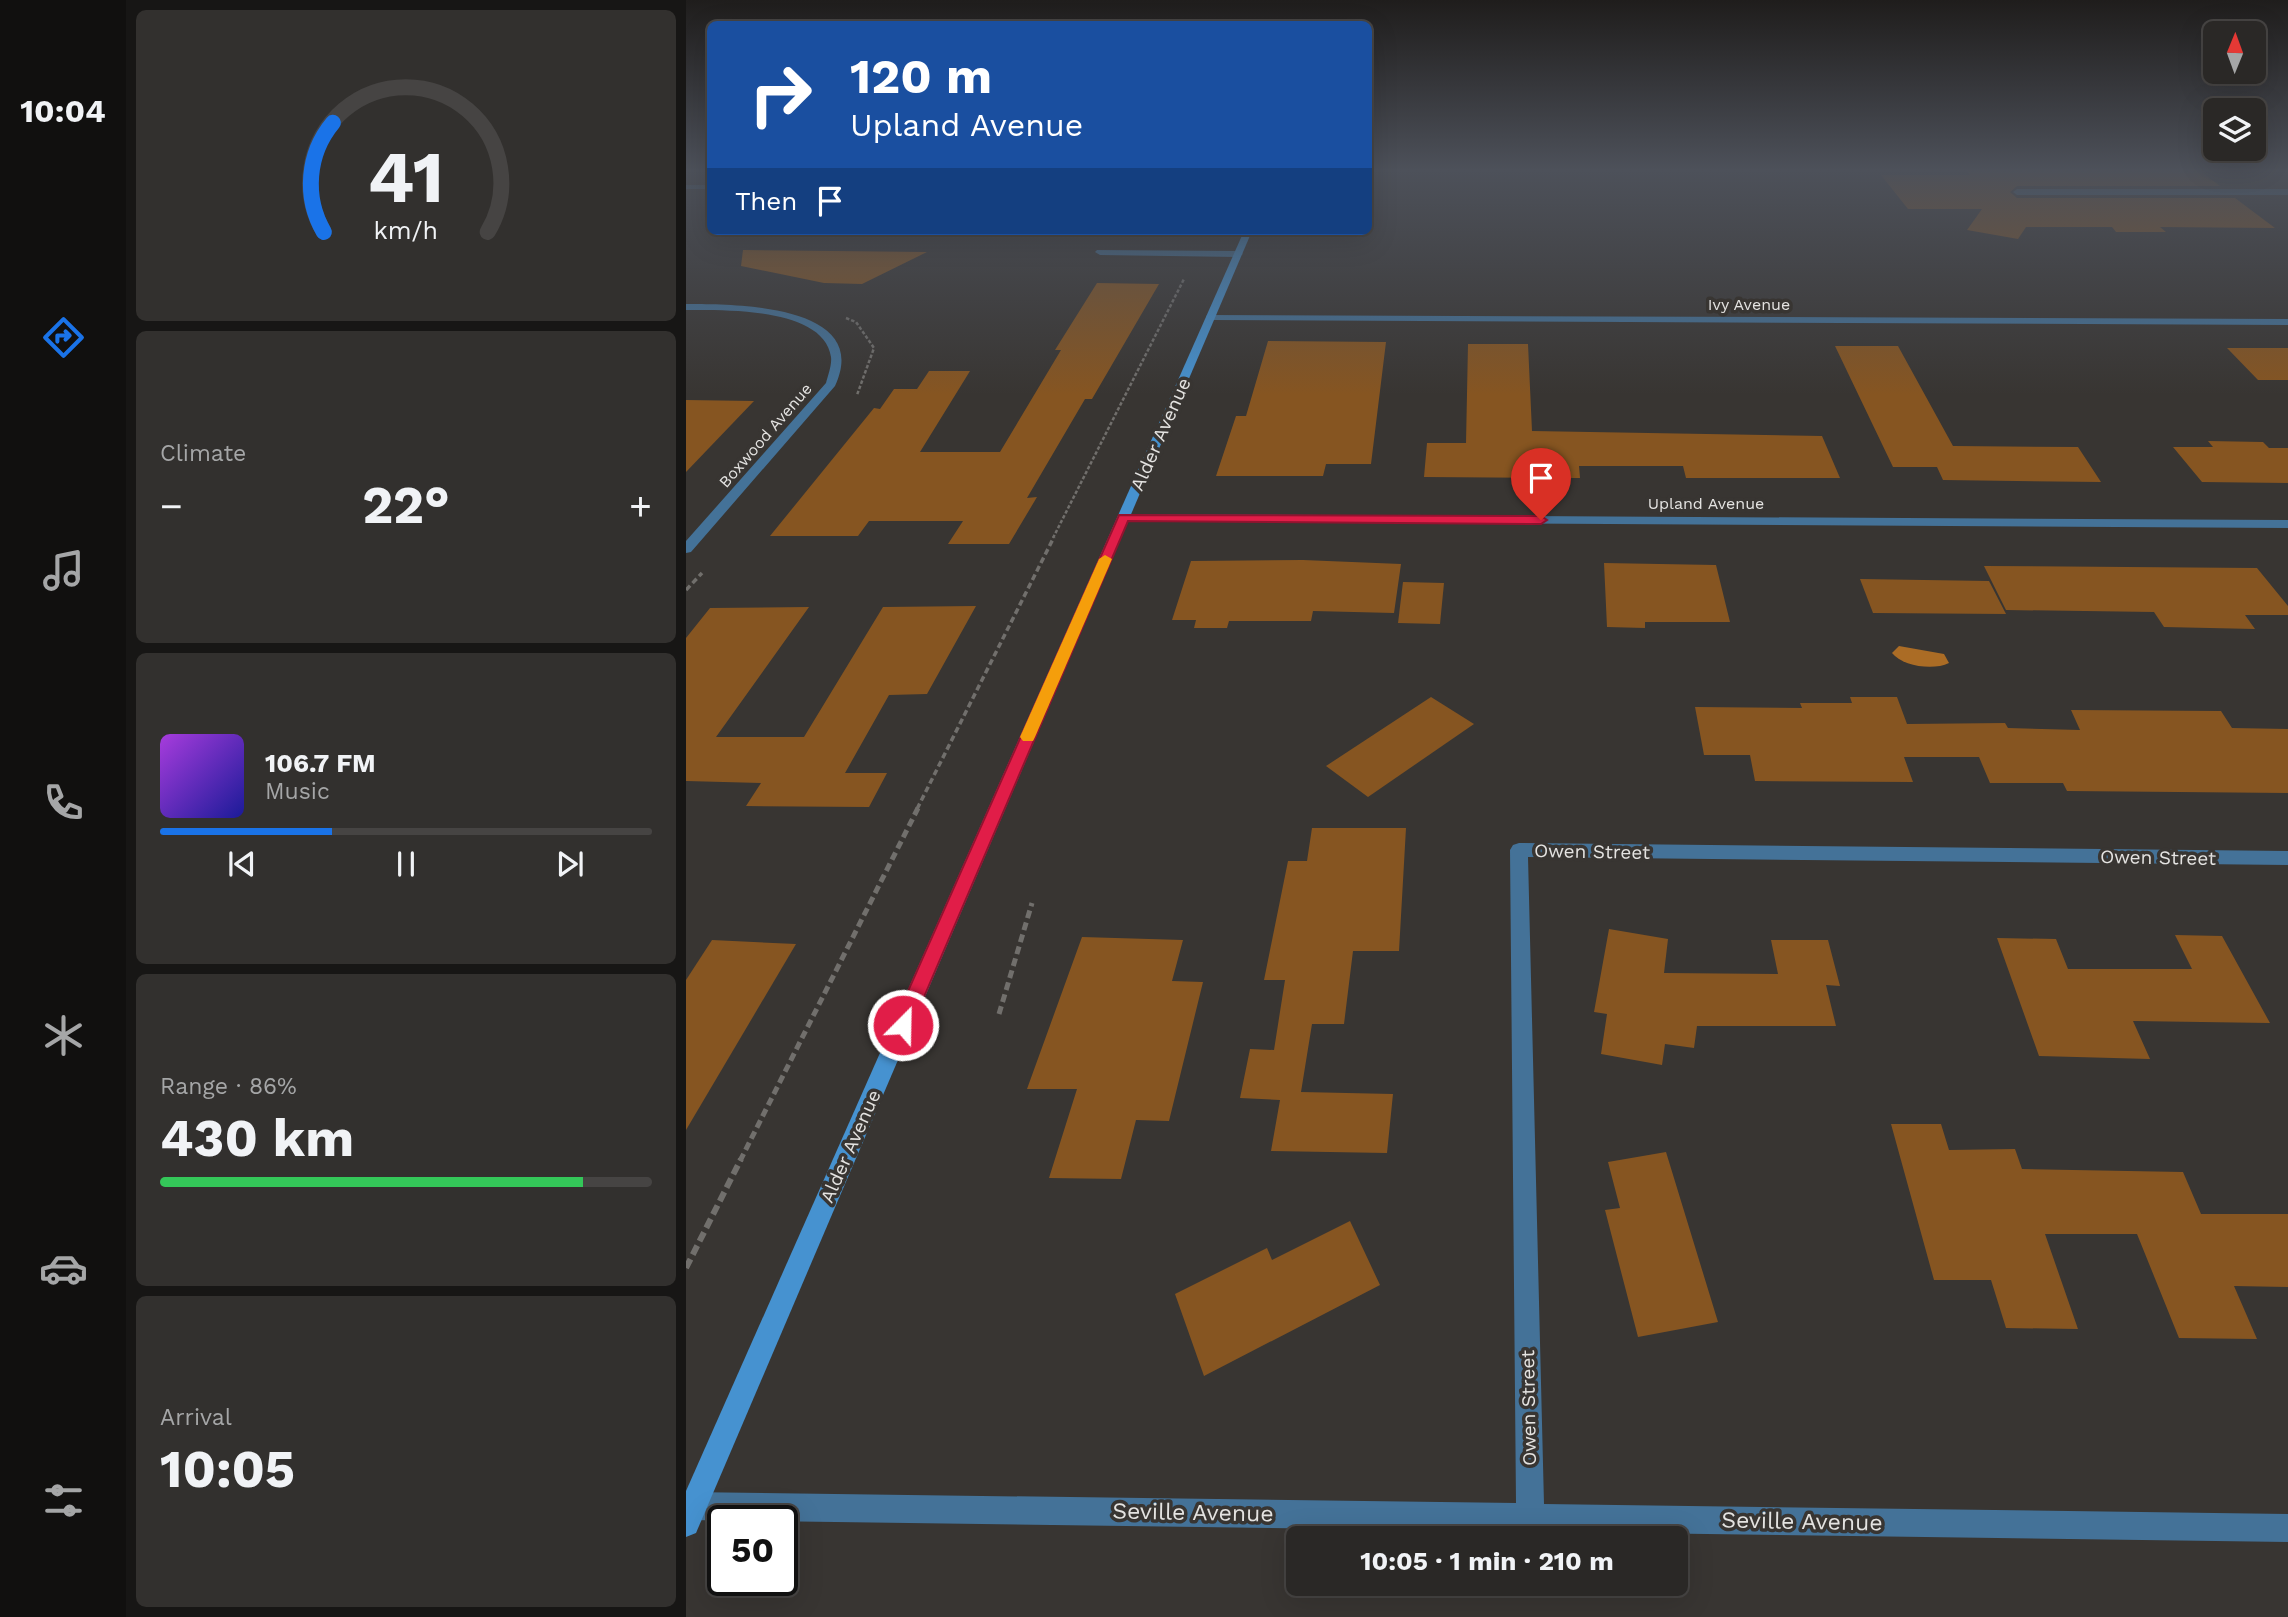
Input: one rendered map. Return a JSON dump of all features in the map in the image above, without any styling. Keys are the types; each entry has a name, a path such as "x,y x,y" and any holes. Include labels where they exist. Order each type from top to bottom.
{"main road":[{"name":"Alder Avenue","path":"688,1512 1243,243"}],"street":[{"path":"1100,252 1238,254"},
{"name":"Boxwood Avenue","path":"686,307 753,309 794,317 826,333 838,353 838,369 831,384 692,537 686,549"},
{"name":"Ivy Avenue","path":"1211,317 2288,322"},
{"name":"Upland Avenue","path":"1123,518 2288,524"},
{"name":"Owen Street","path":"1530,1517 1520,850 2288,858"},
{"name":"Seville Avenue","path":"688,1512 1530,1517 2288,1528"}],"path":[{"path":"686,1268 1197,253"},
{"path":"999,1014 1032,903"}],"shaded area":[{"path":"1899,646 1944,654 1949,663 1935,667 1910,664 1892,653"}],"building":[{"path":"743,250 927,252 862,284 824,283 741,266"},
{"path":"1097,283 1159,284 1092,399 1085,399 1027,498 1037,497 1009,544 948,544 963,521 869,521 858,536 770,536 874,408 880,409 894,389 917,389 929,371 970,371 920,452 1000,452 1061,350 1055,350"},
{"path":"1268,341 1386,342 1371,464 1326,464 1323,476 1216,476 1236,416 1246,416"},
{"path":"1468,344 1528,344 1532,431 1822,436 1840,478 1686,478 1683,466 1579,466 1580,478 1424,477 1427,443 1466,443"},
{"path":"1835,346 1898,346 1953,446 2078,447 2101,482 1943,480 1937,467 1893,467"},
{"path":"2227,348 2288,348 2288,380 2258,380"},
{"path":"686,400 754,401 686,472"},
{"path":"2208,441 2263,442 2269,448 2288,448 2288,483 2202,482 2173,447 2213,447"},
{"path":"1303,560 1401,564 1394,613 1313,611 1311,621 1229,621 1227,628 1194,628 1196,620 1172,620 1191,561"},
{"path":"1604,563 1716,565 1730,622 1645,622 1645,628 1607,627"},
{"path":"1984,566 2257,568 2288,606 2288,615 2245,615 2255,629 2164,627 2154,612 2006,610"},
{"path":"1860,579 1989,581 2006,614 1873,613"},
{"path":"1403,582 1444,583 1440,624 1398,623"},
{"path":"976,606 927,694 889,695 845,773 887,773 869,807 746,806 761,783 686,781 686,638 710,608 809,607 716,737 804,737 883,607"},
{"path":"1431,697 1474,724 1368,797 1326,766"},
{"path":"1850,697 1897,697 1907,724 2005,723 2008,728 2080,730 2071,710 2221,711 2232,728 2288,729 2288,793 2067,791 2063,783 1990,783 1979,757 1904,757 1913,782 1755,781 1750,755 1704,755 1695,707 1802,708 1800,703 1852,703"},
{"path":"1312,828 1406,828 1399,951 1353,951 1344,1024 1312,1024 1301,1092 1393,1094 1387,1153 1271,1151 1280,1100 1240,1098 1250,1049 1274,1050 1285,980 1264,980 1288,861 1307,861"},
{"path":"1609,929 1668,939 1664,973 1778,974 1771,940 1828,940 1840,986 1826,985 1836,1026 1697,1026 1694,1048 1665,1044 1662,1065 1601,1054 1607,1014 1594,1012"},
{"path":"2175,935 2222,936 2270,1023 2133,1021 2150,1059 2039,1056 1997,938 2056,939 2068,969 2192,969"},
{"path":"1082,937 1183,940 1172,981 1203,982 1169,1121 1136,1120 1121,1179 1049,1178 1077,1089 1027,1089"},
{"path":"712,940 796,944 686,1130 686,980"},
{"path":"1891,1124 1941,1124 1949,1150 2015,1149 2022,1169 2183,1172 2201,1214 2288,1214 2288,1287 2234,1286 2257,1339 2179,1338 2137,1234 2045,1234 2078,1329 2006,1328 1991,1280 1934,1280"},
{"path":"1666,1152 1718,1322 1638,1337 1605,1210 1620,1208 1608,1162"},
{"path":"1350,1221 1380,1285 1204,1376 1175,1294 1267,1248 1272,1260"}],"slow traffic":[{"path":"1028,737 1105,559"}],"route":[{"path":"903,1025 1123,518 1541,520"}]}
